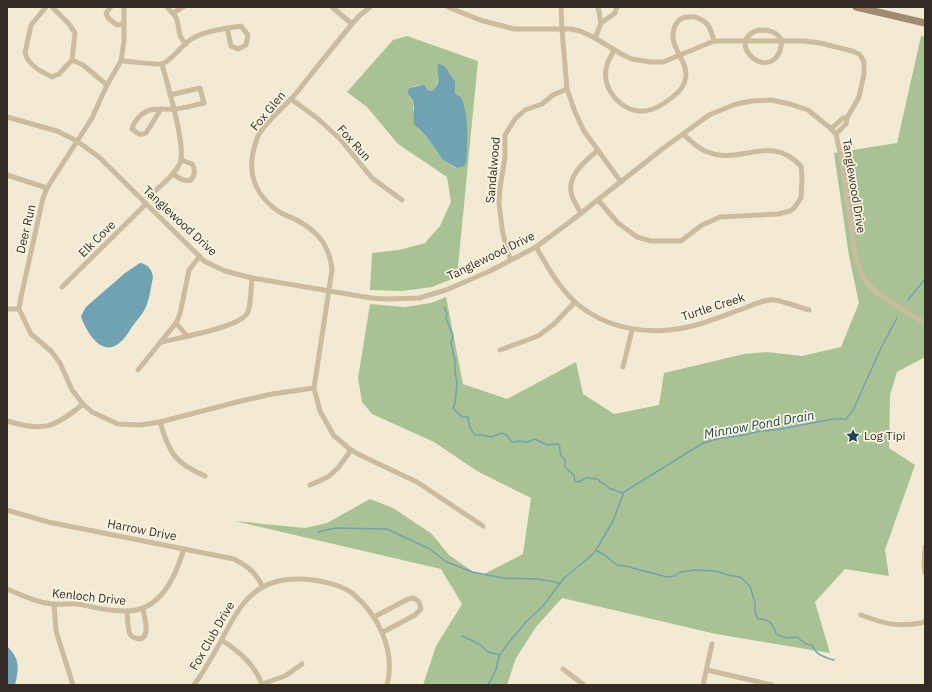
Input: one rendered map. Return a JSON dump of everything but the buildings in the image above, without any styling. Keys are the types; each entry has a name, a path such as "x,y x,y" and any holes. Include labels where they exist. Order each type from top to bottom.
{"street":[{"path":"46,7 31,25 25,53 26,57 39,70 52,77 59,74 72,60 75,32 70,24 52,7"},
{"path":"110,7 106,13 108,18 117,26 124,24"},
{"path":"123,7 124,41 121,61 162,64 190,40 208,32 227,28 241,26 248,35 246,45 238,49 231,46 227,28"},
{"path":"167,7 177,19 178,32 186,44"},
{"path":"173,13 183,7"},
{"path":"332,7 352,24"},
{"name":"Fox Glen","path":"314,388 332,270 331,258 324,243 310,228 282,213 262,198 253,179 252,154 259,135 292,99 352,24 370,7"},
{"path":"448,7 480,20 514,29 580,31 632,59 651,62 663,62 714,41 804,41 852,50 859,54 864,62 864,74 859,97 847,118 846,124 836,134"},
{"path":"561,7 567,90 584,131 597,151 621,182"},
{"path":"595,38 601,23 598,7"},
{"path":"601,23 615,13 617,7"},
{"path":"856,7 925,23"},
{"path":"614,50 607,63 606,71 608,85 616,98 623,105 642,111 650,110 665,103 682,88 686,76 672,37 677,22 682,18 688,17 694,17 703,21 711,30 714,41"},
{"path":"766,30 776,33 782,41 780,53 774,59 762,62 754,60 746,50 745,41 750,34 755,31 766,30"},
{"path":"72,60 83,65 107,85"},
{"name":"Deer Run","path":"19,309 41,205 47,188 92,118 107,85 121,61"},
{"path":"153,193 173,174 181,160 181,142 162,64"},
{"path":"161,109 146,133 138,134 132,129 133,124 143,113 151,109 161,109 174,110 204,103 200,88 170,95"},
{"name":"Sandalwood","path":"511,260 507,251 502,228 499,203 505,158 505,135 514,119 525,110 542,104 553,95 567,90"},
{"name":"Fox Run","path":"292,99 340,139 372,178 402,200"},
{"name":"Tanglewood Drive","path":"7,117 58,131 77,141 99,157 204,261 225,271 252,278 378,298 419,298 446,290 490,271 536,247 709,115 736,104 752,101 771,100 790,104 808,110 836,134 856,258 863,278 876,292 912,316 925,322"},
{"path":"830,129 843,118 847,118"},
{"path":"598,200 618,223 637,238 668,242 681,241 702,225 720,217 778,214 790,211 801,198 801,166 795,160 782,152 775,150 757,151 732,156 716,155 696,146 683,134"},
{"path":"581,213 572,196 571,182 583,162 597,151"},
{"path":"173,174 186,181 191,180 193,177 195,172 192,164 181,160"},
{"path":"7,175 47,188"},
{"name":"Elk Cove","path":"62,288 146,204"},
{"name":"Turtle Creek","path":"536,247 552,276 575,302 593,314 617,326 632,330 666,330 688,327 759,303 773,300 810,310"},
{"path":"138,370 176,323 180,314 189,270 200,256"},
{"path":"162,342 219,329 241,320 248,312 252,278"},
{"path":"500,350 538,336 554,324 575,302"},
{"path":"7,309 19,309 31,334 51,351 60,363 72,390 83,404 92,412 118,424 140,425 160,422 241,401 314,388 320,411 334,436 351,450 417,482 483,526"},
{"path":"176,323 186,336"},
{"path":"623,367 632,330"},
{"path":"7,421 26,426 49,426 66,417 83,404"},
{"path":"160,422 169,448 178,459 188,468 205,476"},
{"path":"310,486 328,477 338,468 351,450"},
{"name":"Harrow Drive","path":"7,510 48,522 234,559 248,566 263,586"},
{"path":"925,547 925,573"},
{"name":"Kenloch Drive","path":"7,589 42,602 54,604 69,603 127,611 143,609 157,600 168,587 178,569 184,549"},
{"name":"Fox Club Drive","path":"194,685 242,605 251,594 263,586 283,580 314,580 338,587 351,593 374,617 382,632 388,655 389,671 387,685"},
{"path":"374,617 408,599 414,598 419,602 421,609 415,615 382,632"},
{"path":"54,604 56,631 73,685"},
{"path":"127,611 130,633 132,637 136,639 141,638 146,634 147,629 143,609"},
{"path":"861,615 884,624 915,624 925,621"},
{"path":"222,640 242,654 256,671 262,685 285,676 302,664"},
{"path":"703,685 712,644"},
{"path":"563,670 584,685"},
{"path":"707,670 772,685"}],"green space":[{"path":"407,36 478,61 457,277 432,287 402,291 370,290 372,253 399,250 425,243 440,226 451,202 447,177 398,144 367,107 347,92 393,40","holes":["437,67 450,73 451,78 454,80 454,92 467,128 466,158 456,168 443,160 426,136 419,130 414,122 414,104 407,92 409,88 420,85 432,91 438,80"]},
{"path":"921,36 925,37 925,357 897,372 890,395 889,448 915,465 885,550 889,576 845,569 815,602 830,653 716,634 562,598 536,627 516,658 507,685 423,685 436,646 462,604 441,569 235,521 305,528 327,523 370,499 393,508 432,534 449,555 472,571 484,574 523,554 531,498 477,471 434,442 372,414 362,402 358,378 370,304 405,307 431,303 446,297 463,384 507,399 576,362 583,394 614,414 659,405 664,373 744,354 767,352 802,356 841,347 859,303 849,256 834,153 897,143"}],"water":[{"path":"438,64 446,68 455,81 455,94 461,97 467,120 466,163 464,166 457,168 443,160 426,136 414,124 414,104 407,92 409,88 421,85 424,85 428,90 432,91 438,84"},
{"path":"140,263 149,268 153,277 146,307 126,336 118,344 112,347 100,345 86,328 81,316 86,307 125,273"},
{"path":"7,646 16,659 18,668 15,685 7,685"}],"waterway":[{"name":"Minnow Pond Drain","path":"908,300 925,279"},
{"path":"445,307 447,313 446,318 453,336 451,343 455,361 457,383 453,408 462,417 468,417 468,422 475,435 491,437 502,433 505,434 512,442 528,442 535,439 547,445 558,444 560,446 561,455 565,460 565,467 574,475 575,481 578,482 586,478 598,479 609,488 623,494"},
{"name":"Minnow Pond Drain","path":"488,685 496,670 499,656 509,642 526,622 543,606 564,578 591,556 596,550 613,521 624,492 703,443 760,431 776,430 833,419 846,419 853,410 881,348 897,318"},
{"path":"318,532 335,528 387,529 430,549 445,561 472,572 503,578 537,579 560,584"},
{"path":"596,550 617,565 667,577 675,576 680,572 695,570 716,571 740,577 750,586 755,603 755,612 758,619 770,622 776,634 787,638 797,637 806,644 812,645 815,651 821,655 834,660"},
{"path":"462,636 479,644 488,652 499,655"}],"place":[{"name":"Log Tipi","path":"853,436"}]}
